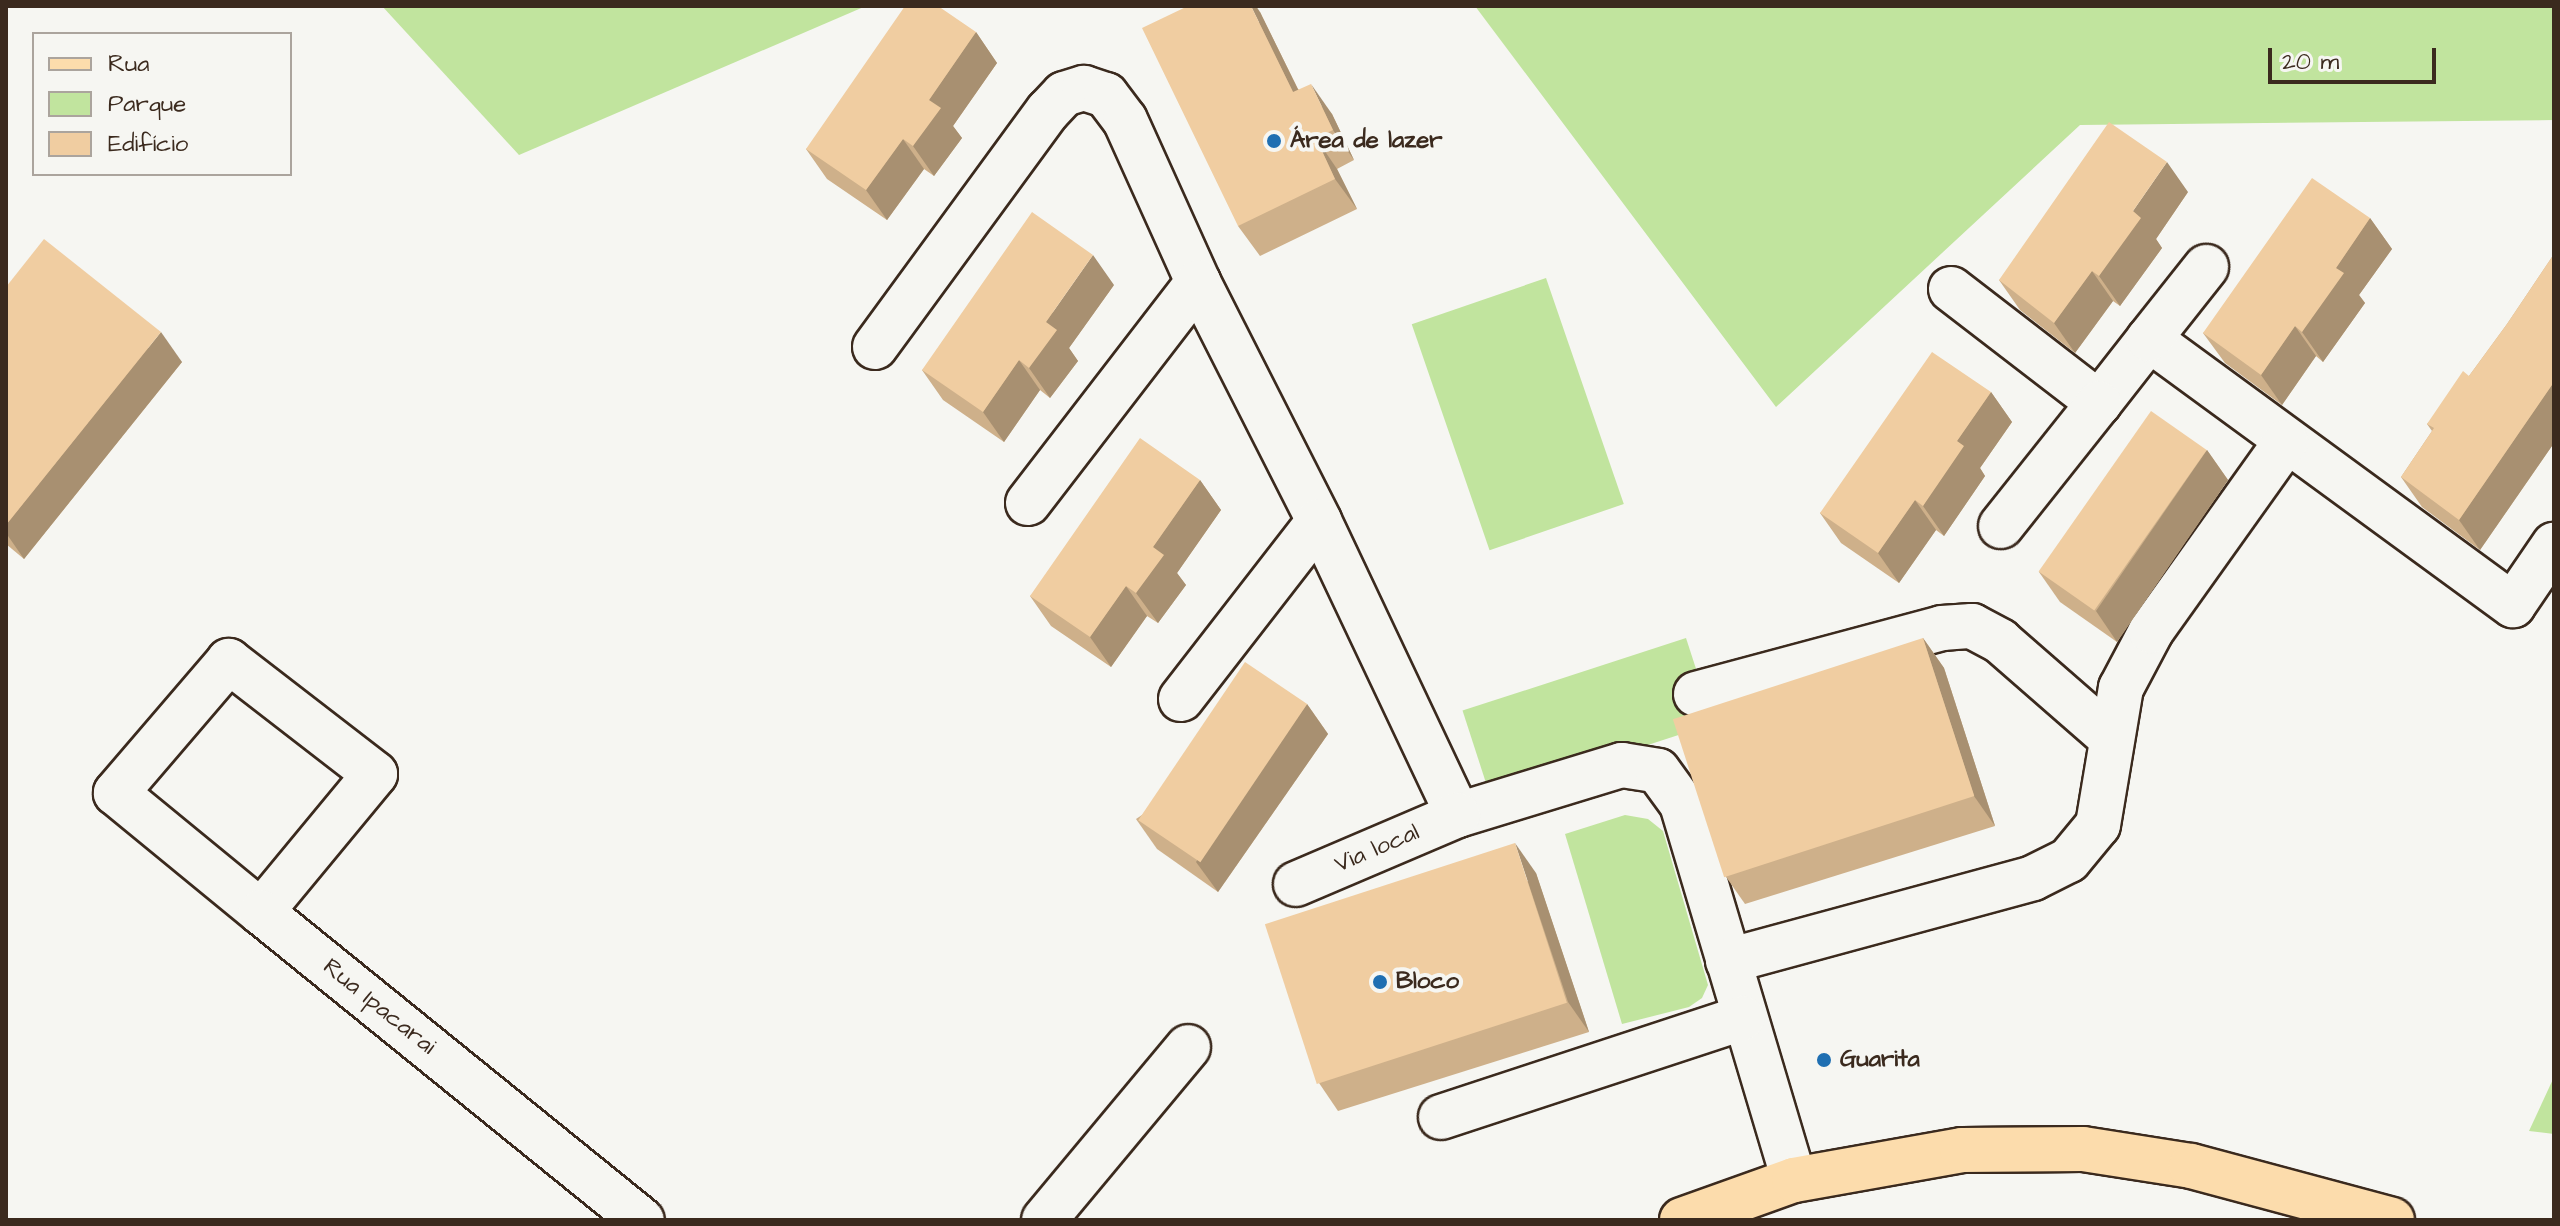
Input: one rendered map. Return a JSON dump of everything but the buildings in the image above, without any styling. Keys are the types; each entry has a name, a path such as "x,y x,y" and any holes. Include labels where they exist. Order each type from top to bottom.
{"main road":[{"path":"1682,1220 1794,1180 1962,1150 2083,1149 2191,1166 2392,1220"}],"street":[{"path":"875,347 1048,111 1064,94 1084,88 1106,95 1125,120 1198,282 1319,521 1458,815"},
{"path":"2001,526 2206,267"},
{"path":"1028,503 1198,282"},
{"path":"1951,289 2099,403"},
{"path":"2149,339 2513,605 2554,545"},
{"path":"1728,961 2033,878 2069,860 2098,825 2110,737 2121,688 2151,631 2286,442"},
{"path":"1181,699 1319,521"},
{"path":"1696,694 1942,628 1972,626 2000,641 2110,737"},
{"name":"Rua Ipacarai","path":"261,912 375,774 229,661 116,793 261,912 642,1220"},
{"name":"Via local","path":"1296,884 1458,815 1622,765 1658,771 1682,804 1742,1018 1794,1180"},
{"path":"1441,1117 1742,1018"},
{"path":"1044,1220 1188,1047"}],"green space":[{"path":"382,6 866,6 519,155"},
{"path":"1475,6 2554,6 2554,120 2080,125 1776,407"},
{"path":"1546,278 1624,504 1490,550 1412,324"},
{"path":"1686,638 1714,724 1490,796 1463,711"},
{"path":"1625,815 1648,819 1663,831 1708,985 1702,998 1689,1007 1622,1024 1565,834"},
{"path":"2554,1077 2554,1134 2529,1131"}],"place":[{"name":"Área de lazer","path":"1274,141"},
{"name":"Bloco","path":"1380,982"},
{"name":"Guarita","path":"1824,1060"}]}
